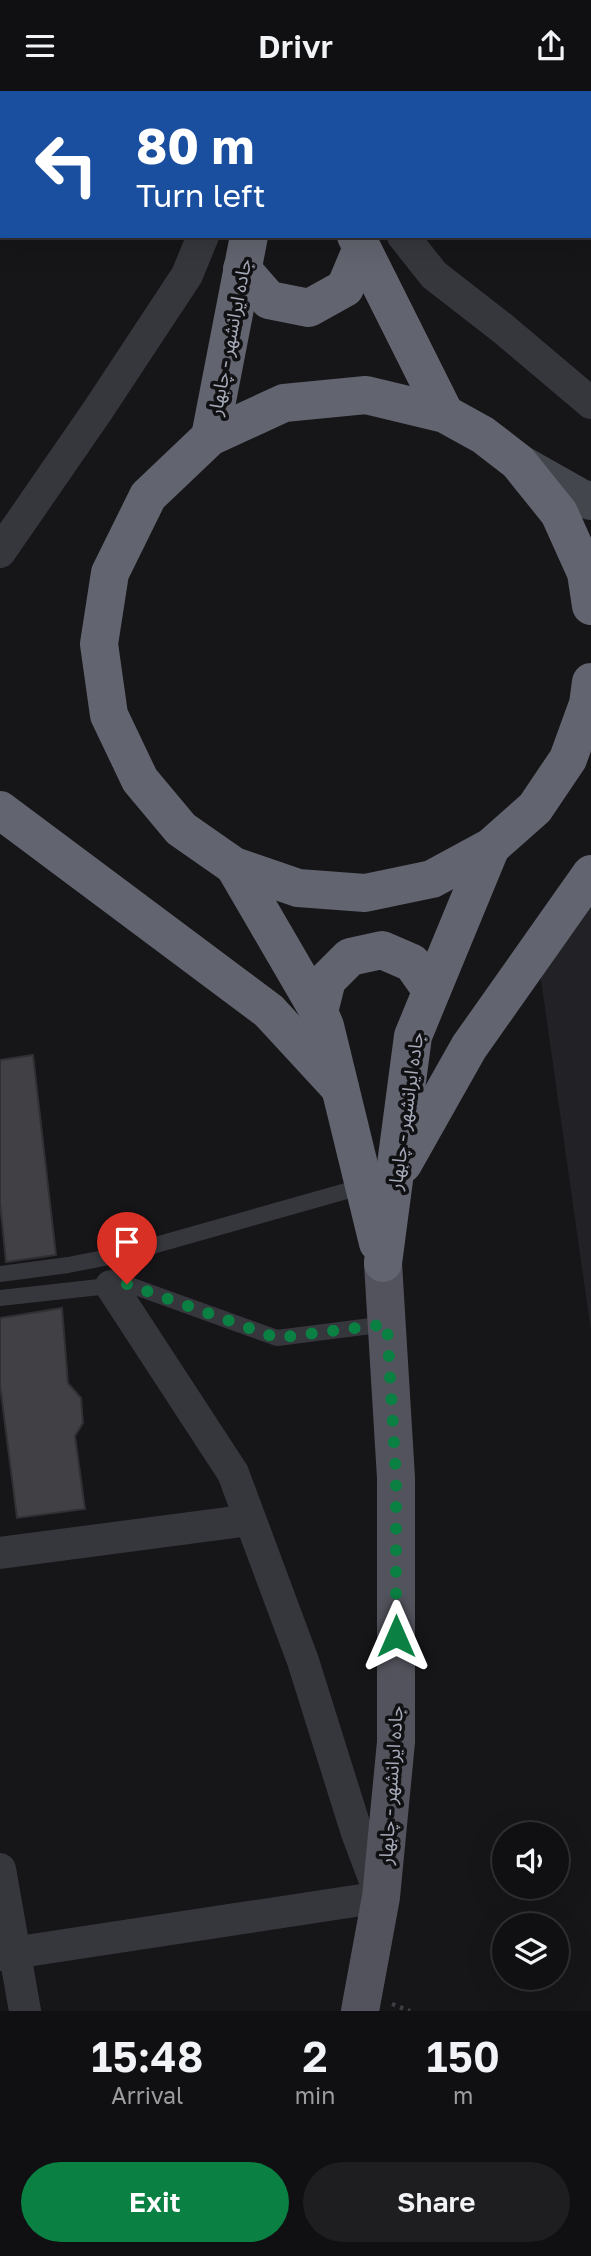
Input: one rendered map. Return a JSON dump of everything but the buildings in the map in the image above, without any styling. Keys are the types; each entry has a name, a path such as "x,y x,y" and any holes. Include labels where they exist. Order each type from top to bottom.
{"highway":[{"path":"245,253 269,300 309,308 345,288 359,243"},
{"path":"359,243 445,414"},
{"name":"جاده ایرانشهر - چابهار","path":"209,437 245,253"},
{"path":"590,696 568,759 535,808 491,847 432,879 365,893 298,888 234,866 181,829 139,780 109,715 99,644 110,573 148,496 209,437 284,403 366,395 445,414 484,435 518,462 559,513 586,573 591,606"},
{"path":"0,810 269,1011 340,1087"},
{"name":"جاده ایرانشهر - چابهار","path":"383,1263 379,1183 413,1036 491,847"},
{"name":"جاده ایرانشهر - چابهار","path":"234,866 319,1012 340,1087 379,1183"},
{"path":"379,1183 469,1047 591,874"},
{"path":"319,1012 327,980 350,957 382,950 412,963 431,990"}],"main road":[{"path":"518,462 591,501"},
{"name":"جاده ایرانشهر - چابهار","path":"360,2011 381,1897 397,1742 396,1478 383,1263"}],"street":[{"path":"0,552 187,275 202,238"},
{"path":"405,238 434,275 591,403"},
{"path":"8,1954 381,1897 357,1833 303,1661 233,1473 111,1286"},
{"path":"0,1553 250,1520"},
{"path":"0,1869 8,1954 25,2011"}],"lane":[{"path":"0,1273 68,1265 124,1254 379,1183"},
{"path":"0,1298 127,1284 277,1338 387,1324"}],"shaded area":[{"path":"591,896 591,1331 539,966"}],"route":[{"path":"127,1284 277,1338 387,1324 396,1478 396,1636"}]}
